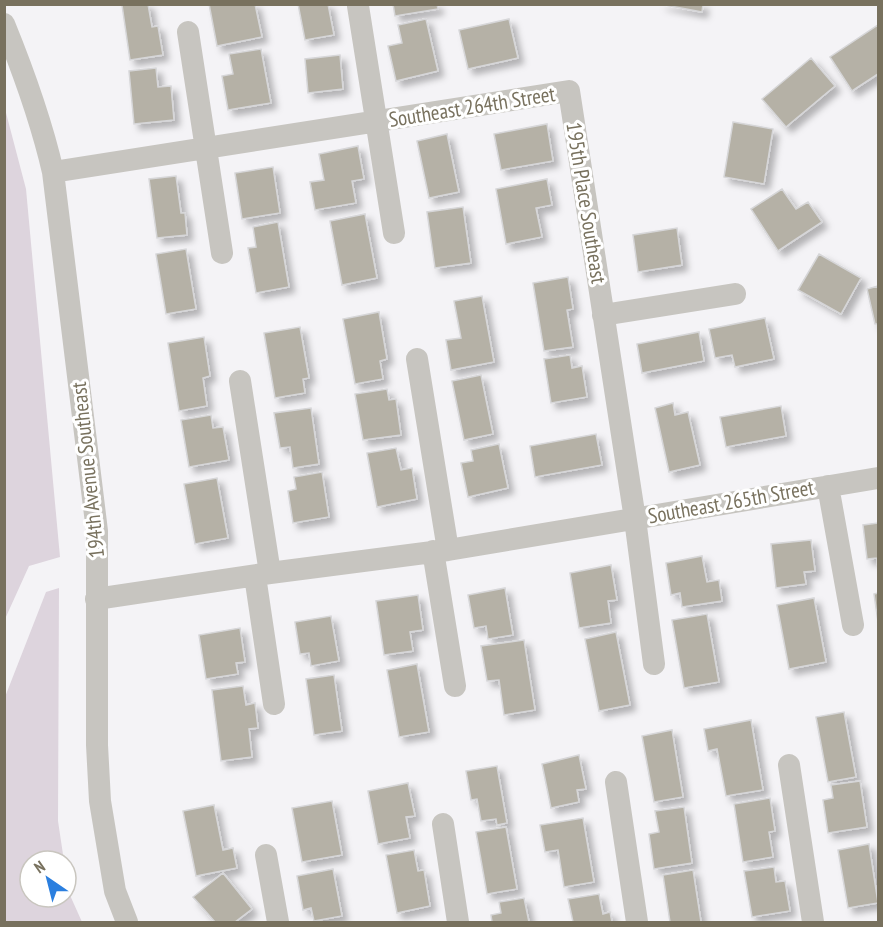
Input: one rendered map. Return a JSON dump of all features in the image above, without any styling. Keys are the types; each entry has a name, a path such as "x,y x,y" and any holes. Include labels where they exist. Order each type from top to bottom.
{"street":[{"name":"Southeast 264th Street","path":"358,6 394,232"},
{"name":"194th Avenue Southeast","path":"4,24 30,87 53,172 97,531 97,745 100,801 115,891 127,922"},
{"path":"188,32 222,253"},
{"name":"Southeast 264th Street","path":"53,172 569,91"},
{"name":"195th Place Southeast","path":"569,91 634,519"},
{"path":"603,315 735,294"},
{"path":"417,358 455,686"},
{"path":"240,381 274,704"},
{"name":"Southeast 265th Street","path":"96,599 440,550 879,478"},
{"name":"Southeast 265th Street","path":"828,486 853,625"},
{"name":"Southeast 265th Street","path":"634,519 654,664"},
{"path":"789,765 813,922"},
{"path":"616,782 637,922"},
{"path":"443,824 458,922"},
{"path":"266,855 278,922"}],"shaded area":[{"path":"5,109 26,189 60,557 29,566 5,619"},
{"path":"59,588 58,821 62,849 18,849 18,909 76,909 82,922 5,922 5,697 46,592"}],"building":[{"path":"148,4 152,27 158,26 163,55 130,60 122,5"},
{"path":"209,4 255,4 262,37 217,46"},
{"path":"298,4 328,4 334,35 305,40"},
{"path":"393,4 437,4 438,9 395,16"},
{"path":"660,4 703,4 702,12"},
{"path":"426,19 438,71 396,81 388,46 402,43 398,25"},
{"path":"509,19 518,58 468,69 459,30"},
{"path":"878,25 878,74 852,91 830,57"},
{"path":"261,49 271,103 228,110 222,76 233,74 229,54"},
{"path":"340,55 343,89 308,93 305,59"},
{"path":"811,58 835,86 786,127 762,99"},
{"path":"156,68 158,87 171,86 174,120 134,124 129,71"},
{"path":"733,122 773,129 764,184 724,177"},
{"path":"547,124 553,161 501,170 494,134"},
{"path":"447,134 459,192 429,198 417,141"},
{"path":"358,146 364,179 352,181 356,203 315,210 310,182 324,180 319,154"},
{"path":"273,167 280,213 242,219 235,173"},
{"path":"176,176 181,213 185,213 187,235 157,238 149,179"},
{"path":"547,179 552,205 536,208 542,237 506,244 496,189"},
{"path":"782,189 796,209 808,202 822,222 778,251 751,209"},
{"path":"463,207 471,263 435,268 427,212"},
{"path":"365,214 377,278 342,285 330,221"},
{"path":"278,222 289,287 256,293 248,248 256,247 253,227"},
{"path":"677,228 682,265 638,272 633,235"},
{"path":"186,249 196,309 166,314 156,254"},
{"path":"819,254 861,278 841,314 798,290"},
{"path":"568,277 573,309 567,310 573,347 544,351 533,283"},
{"path":"878,286 878,324 875,324 867,289"},
{"path":"482,296 494,362 451,370 446,340 461,338 454,301"},
{"path":"379,312 387,359 380,361 383,379 355,384 343,319"},
{"path":"765,318 774,359 735,367 732,355 715,358 709,329"},
{"path":"300,327 309,378 303,379 305,393 275,398 264,333"},
{"path":"699,332 704,361 642,373 637,344"},
{"path":"204,337 210,376 203,378 207,406 179,411 168,343"},
{"path":"570,355 572,368 582,366 587,397 551,403 544,359"},
{"path":"481,375 493,434 464,440 452,381"},
{"path":"387,389 389,400 396,399 401,435 363,440 355,394"},
{"path":"673,403 675,415 688,412 700,465 669,472 655,408"},
{"path":"781,406 786,436 726,447 720,417"},
{"path":"311,408 319,464 293,468 290,447 280,448 274,413"},
{"path":"211,415 213,428 223,427 229,460 189,467 181,420"},
{"path":"596,434 602,465 535,477 530,446"},
{"path":"499,444 508,488 468,497 461,463 473,461 471,450"},
{"path":"396,448 401,470 412,468 417,499 377,507 367,453"},
{"path":"322,472 329,517 293,523 288,491 296,489 294,477"},
{"path":"217,478 228,538 195,544 184,484"},
{"path":"878,523 878,568 877,558 867,559 863,525"},
{"path":"811,540 815,571 804,572 806,584 776,588 771,544"},
{"path":"702,556 707,582 719,580 722,601 682,607 680,593 671,595 666,563"},
{"path":"611,565 617,600 608,601 611,623 579,628 570,573"},
{"path":"505,588 513,635 488,639 486,626 474,628 468,595"},
{"path":"878,593 878,622 874,594"},
{"path":"418,595 423,630 410,632 413,651 384,655 376,601"},
{"path":"814,598 826,662 789,669 777,605"},
{"path":"707,614 719,682 684,688 672,620"},
{"path":"331,616 339,661 311,666 309,653 300,654 295,622"},
{"path":"240,628 245,662 236,663 238,674 206,679 199,635"},
{"path":"616,632 630,705 599,711 585,639"},
{"path":"524,640 535,710 504,715 499,680 487,681 481,646"},
{"path":"417,664 429,732 399,737 387,670"},
{"path":"334,675 342,731 314,735 306,679"},
{"path":"243,686 246,705 255,703 258,728 249,729 252,757 221,761 212,690"},
{"path":"844,712 856,777 828,782 816,717"},
{"path":"751,720 763,790 726,796 717,749 708,751 704,729"},
{"path":"672,730 683,797 654,802 642,736"},
{"path":"579,755 586,789 577,790 579,802 551,808 542,764"},
{"path":"497,766 507,823 497,825 496,819 481,821 477,799 471,800 466,771"},
{"path":"860,781 867,827 828,833 823,800 833,798 831,785"},
{"path":"408,783 415,816 406,817 410,838 378,844 368,791"},
{"path":"770,798 775,831 769,832 773,857 743,862 734,804"},
{"path":"332,801 342,855 302,862 292,808"},
{"path":"214,805 223,850 233,848 237,868 196,876 183,811"},
{"path":"684,807 692,863 654,869 649,834 659,832 655,811"},
{"path":"583,818 594,882 564,887 558,850 545,852 540,825"},
{"path":"506,827 517,889 487,894 476,832"},
{"path":"869,844 878,903 848,908 838,850"},
{"path":"414,850 418,871 424,870 430,906 397,913 386,855"},
{"path":"774,867 776,882 785,881 790,911 752,917 744,871"},
{"path":"333,869 342,916 314,921 311,908 303,910 297,876"},
{"path":"693,870 701,922 670,922 663,875"},
{"path":"223,873 252,909 235,922 215,922 193,897"},
{"path":"599,894 603,914 610,912 612,922 573,922 568,899"},
{"path":"524,898 529,922 492,922 491,915 501,913 499,902"}]}
